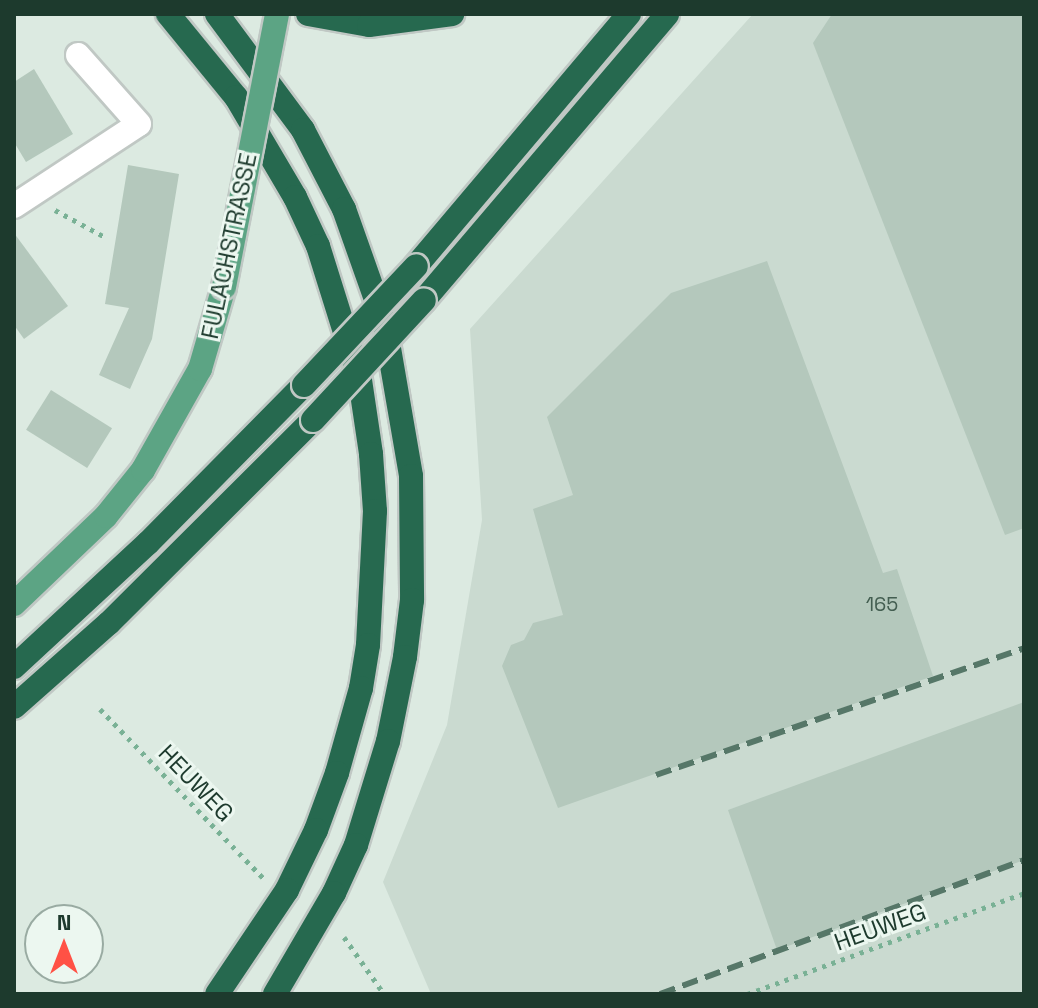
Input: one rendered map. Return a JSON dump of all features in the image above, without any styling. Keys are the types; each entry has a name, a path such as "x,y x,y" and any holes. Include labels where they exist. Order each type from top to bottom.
{"highway":[{"path":"168,14 236,97 295,197 318,246 360,380 375,511 368,645 361,688 337,773 316,830 287,890 217,994"},
{"path":"217,14 303,130 344,209 385,325 411,476 412,600 405,657 388,741 356,845 310,939 275,994"},
{"path":"308,14 369,25 452,14"},
{"path":"14,667 148,543 304,385 416,266 629,14"},
{"path":"14,707 109,623 313,420 424,300 667,14"}],"main road":[{"name":"FULACHSTRASSE","path":"14,604 106,516 143,470 200,369 224,287 277,14"}],"street":[{"path":"22,201 139,124 78,55"}],"path":[{"path":"22,201 103,236"},
{"name":"HEUWEG","path":"100,709 266,882"},
{"name":"HEUWEG","path":"747,994 1024,893"},
{"path":"344,937 384,994"}],"shaded area":[{"path":"753,14 1024,14 1024,994 431,994 383,882 447,725 482,520 470,329"}],"building":[{"path":"832,14 1024,14 1024,528 1005,535 813,43"},
{"path":"34,69 73,134 26,162 14,142 14,82"},
{"path":"128,165 179,174 152,339 130,389 99,375 129,308 105,304"},
{"path":"14,233 68,306 24,339 14,325"},
{"path":"767,261 883,573 897,569 933,676 558,808 502,666 511,645 524,640 533,623 563,615 533,509 573,495 547,417 671,293"},
{"path":"51,390 112,428 87,468 26,430"},
{"path":"1024,702 1024,860 777,950 728,810"}],"railway":[{"path":"656,775 1024,648"},
{"path":"660,994 1024,860"}]}
